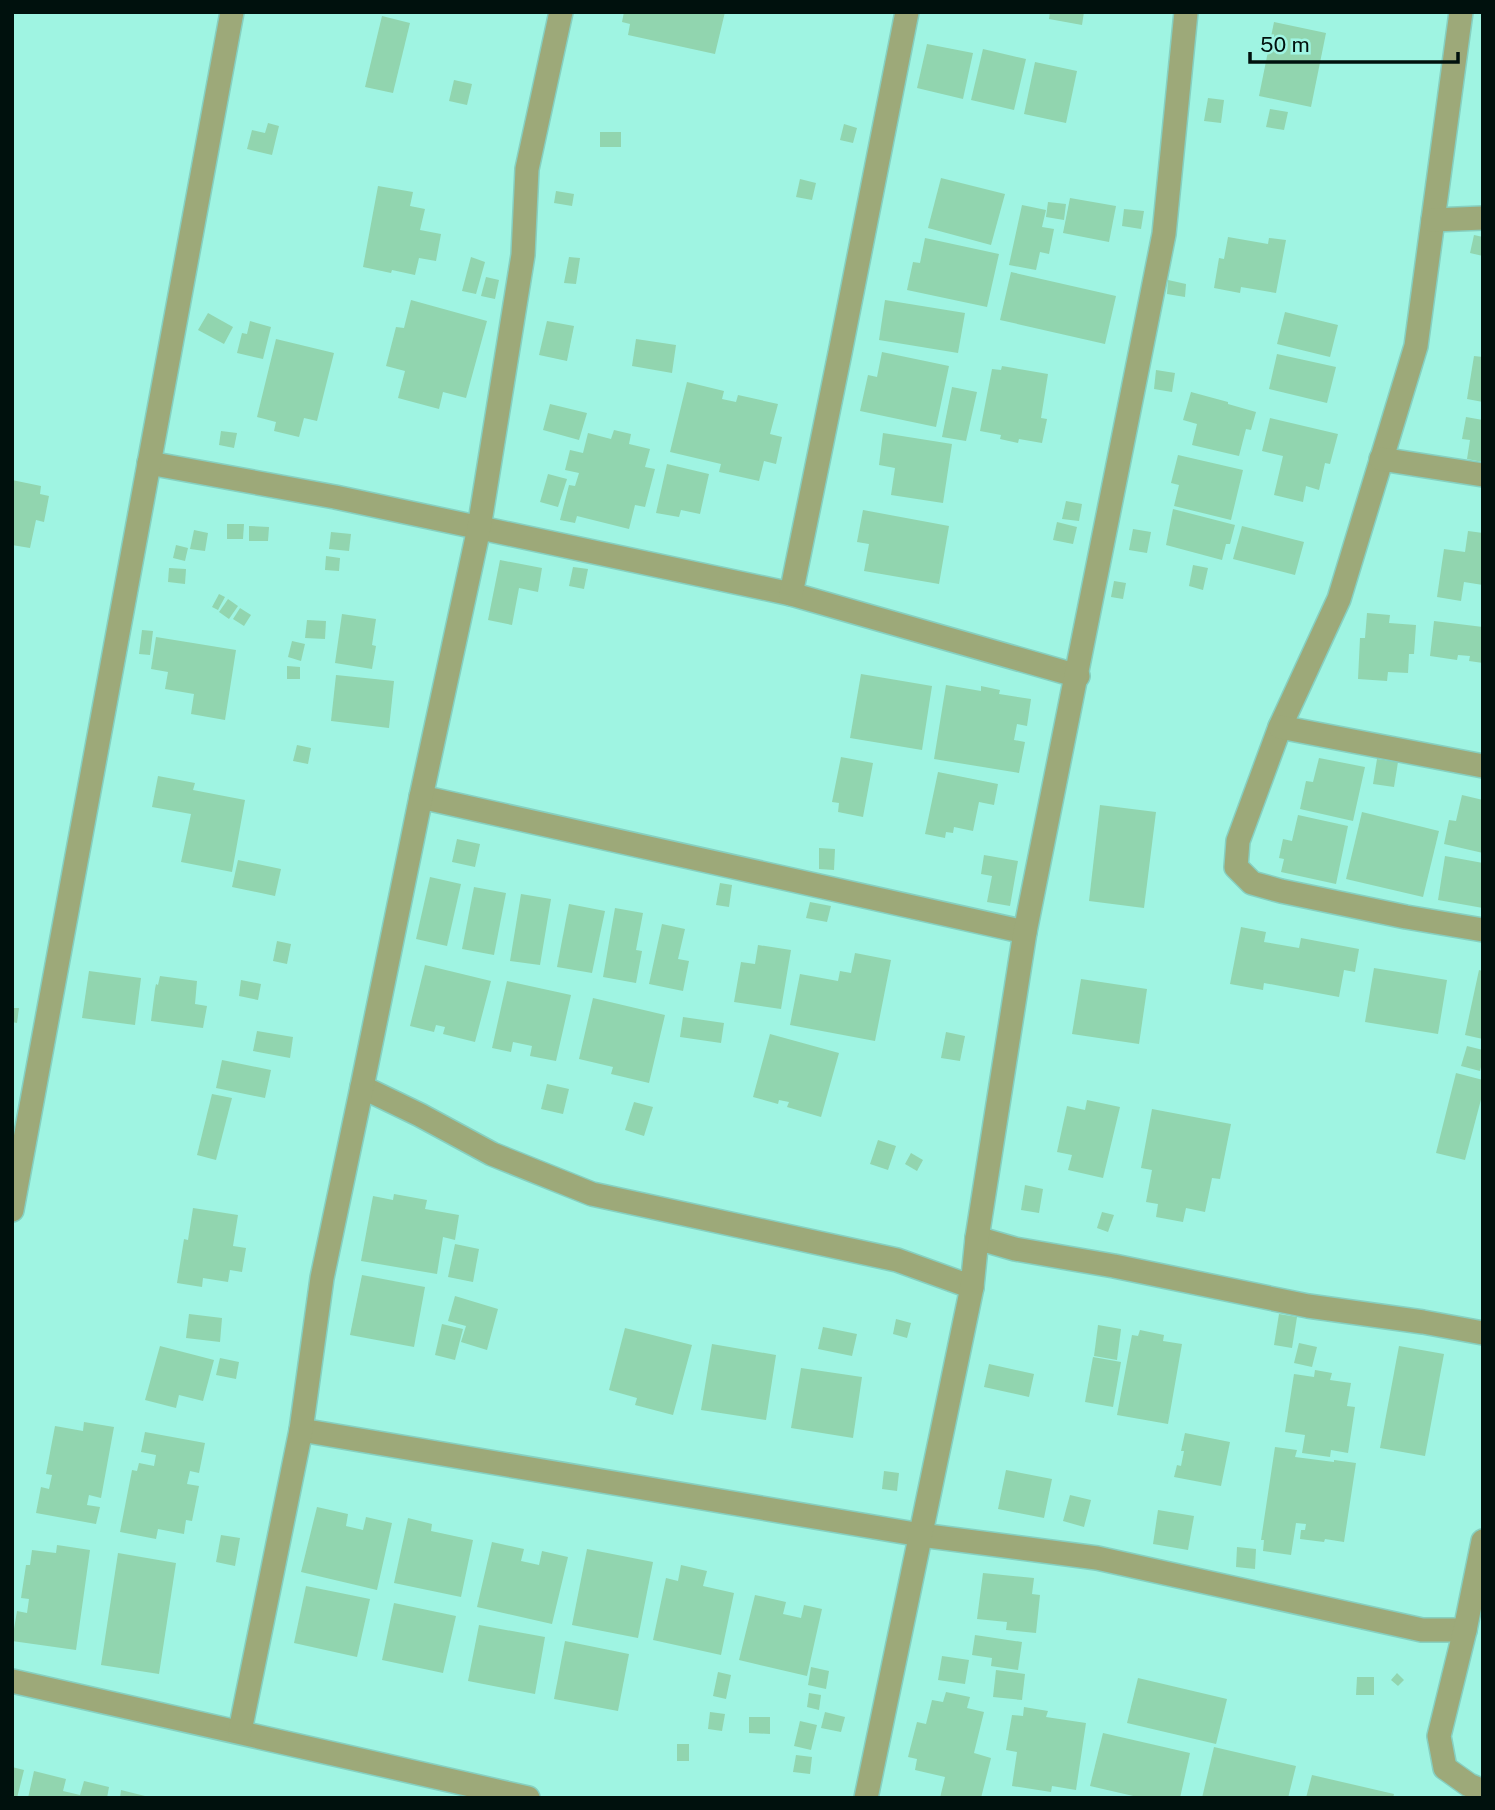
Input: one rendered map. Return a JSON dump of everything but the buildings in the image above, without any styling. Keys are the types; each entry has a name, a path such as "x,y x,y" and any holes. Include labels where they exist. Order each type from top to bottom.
{"street":[{"path":"12,1210 232,12"},
{"path":"240,1731 301,1430 322,1278 479,528 523,255 527,169 561,12"},
{"path":"790,594 907,12"},
{"path":"866,1798 972,1287 977,1238 1026,932 1164,234 1186,12"},
{"path":"1461,12 1416,346 1339,599 1280,727 1238,841 1236,867 1252,883 1281,891 1483,930"},
{"path":"1433,220 1483,218"},
{"path":"1381,459 1483,475"},
{"path":"149,463 335,497 790,594 1078,676"},
{"path":"1280,727 1483,766"},
{"path":"421,796 1026,932"},
{"path":"362,1087 492,1154 592,1194 897,1259 972,1287"},
{"path":"977,1238 1015,1249 1104,1264 1308,1306 1483,1333"},
{"path":"301,1430 921,1535 1097,1558 1422,1630 1465,1630"},
{"path":"1483,1541 1439,1736 1445,1768 1469,1785 1483,1791"},
{"path":"12,1681 528,1798"}]}
